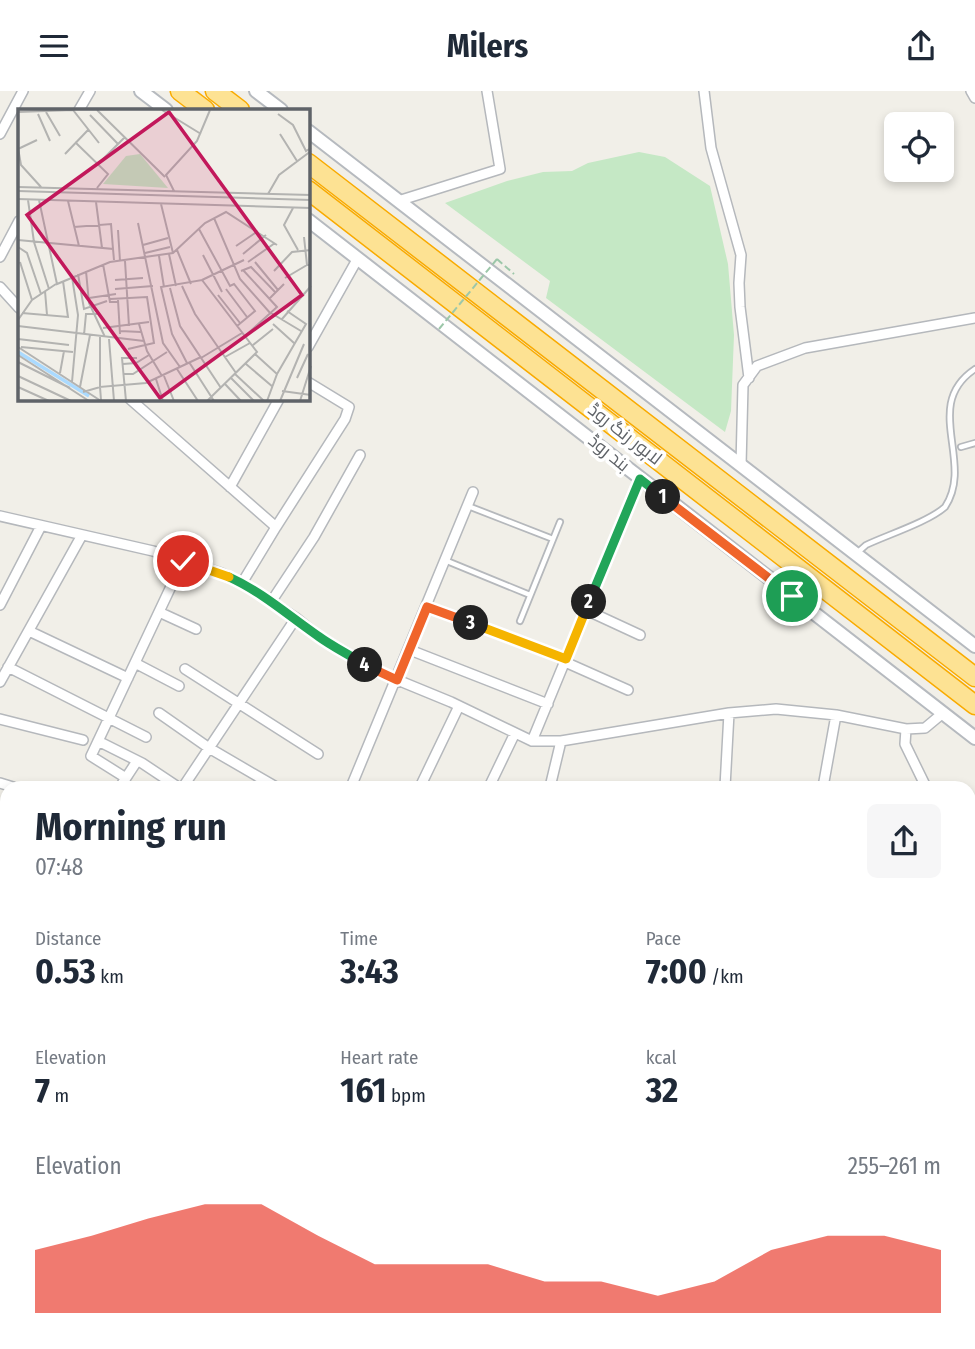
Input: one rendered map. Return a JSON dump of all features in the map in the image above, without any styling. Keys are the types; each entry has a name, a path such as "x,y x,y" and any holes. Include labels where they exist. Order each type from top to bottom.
{"highway":[{"path":"180,91 204,109"},
{"path":"215,91 239,109"},
{"name":"لاہور رنگ روڈ","path":"310,165 975,677"},
{"name":"لاہور رنگ روڈ","path":"310,192 975,705"}],"main road":[{"path":"141,91 165,109"},
{"path":"256,91 280,109"},
{"path":"310,133 975,646"},
{"name":"بند روڈ","path":"310,222 975,738"}],"street":[{"path":"0,134 23,91"},
{"path":"80,109 90,91"},
{"path":"398,201 500,169 487,91 494,91"},
{"path":"704,91 712,148 741,255 740,307 749,378"},
{"path":"971,91 975,98"},
{"path":"0,257 18,223"},
{"path":"310,343 358,258"},
{"path":"0,287 18,307"},
{"path":"741,464 744,385 757,366 805,348 975,318"},
{"path":"242,583 345,419 349,407 310,383"},
{"path":"133,401 276,527"},
{"path":"230,487 278,401"},
{"path":"271,602 314,537 360,455"},
{"path":"532,741 640,479"},
{"path":"354,781 410,650 473,492"},
{"path":"0,527 2,517 153,551 242,583 296,618 318,636 378,672 532,741 561,741 729,713 776,709 836,715 906,729 925,729 943,713"},
{"path":"0,605 41,526"},
{"path":"0,682 82,535"},
{"path":"126,778 91,756 183,561"},
{"path":"427,607 566,660 628,690"},
{"path":"586,610 640,635"},
{"path":"159,612 196,629"},
{"path":"184,781 296,618"},
{"path":"29,631 128,678"},
{"path":"410,650 548,704"},
{"path":"135,663 179,686"},
{"path":"8,667 146,737"},
{"path":"186,669 318,754"},
{"path":"423,781 459,706"},
{"path":"159,713 209,748 266,781"},
{"path":"725,781 729,713"},
{"path":"824,781 836,715"},
{"path":"0,719 83,740"},
{"path":"906,729 905,744 923,781"},
{"path":"492,781 515,733"},
{"path":"98,741 170,781"},
{"path":"551,781 561,741"},
{"path":"124,781 137,761"}],"lane":[{"path":"957,428 955,393 960,381 975,369"},
{"path":"959,437 963,456"},
{"path":"961,447 975,443"},
{"path":"856,553 866,545 942,510 960,484"},
{"path":"468,506 553,539"},
{"path":"520,621 560,522"},
{"path":"446,560 530,596"}],"path":[{"path":"439,329 497,259 514,274"}],"green space":[{"path":"639,152 665,157 710,186 728,264 734,335 731,411 725,432 546,298 550,281 445,203 507,181 543,172 572,171 588,163"}],"route":[{"path":"183,561 242,583 296,618 318,636 378,672 397,680 427,607 566,659 640,479 792,596"}]}
